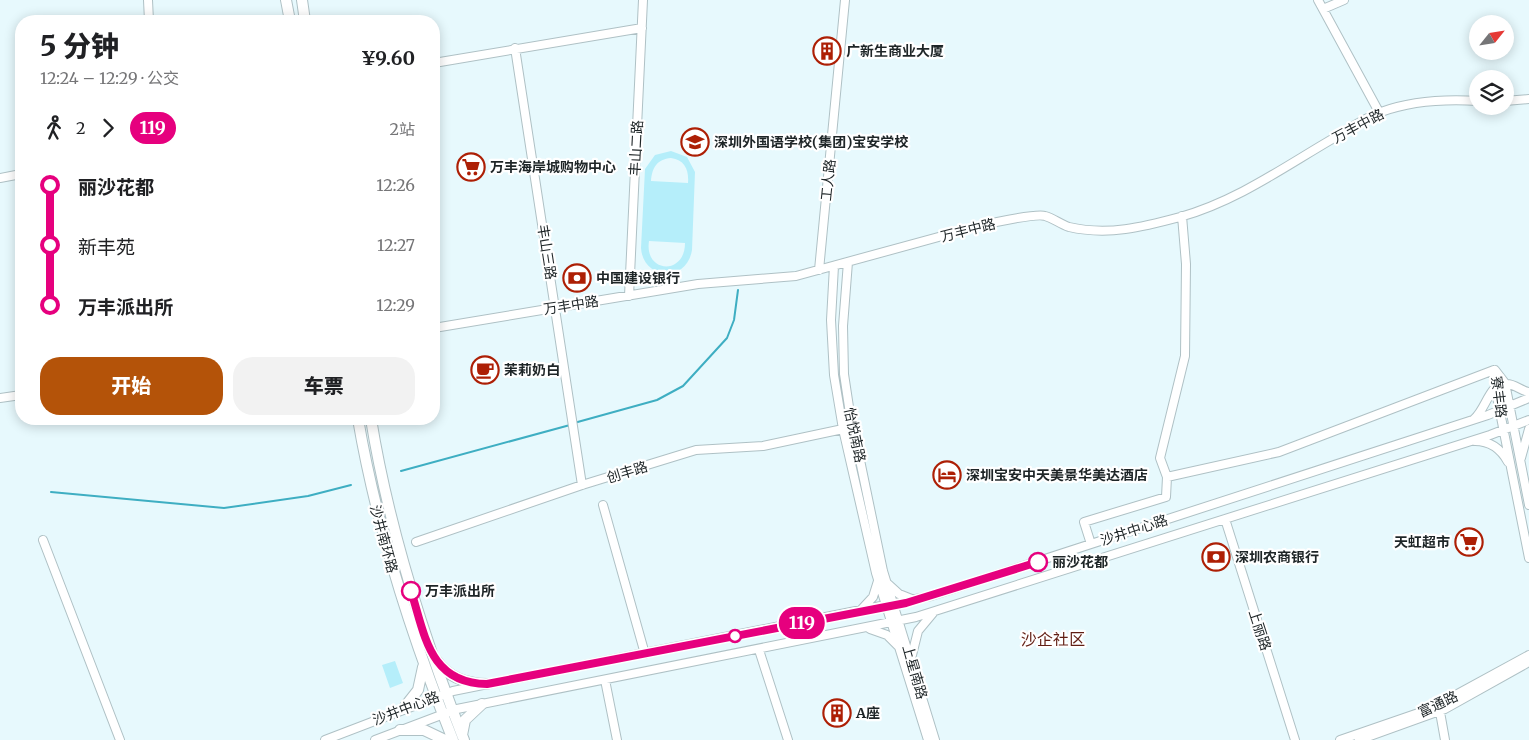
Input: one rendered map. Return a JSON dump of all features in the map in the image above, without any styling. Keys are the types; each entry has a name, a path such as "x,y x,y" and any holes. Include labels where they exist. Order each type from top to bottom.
{"main road":[{"path":"286,0 289,15"},
{"path":"302,0 305,15"},
{"name":"沙井南环路","path":"359,425 376,514 410,628 423,663 440,694 459,739"},
{"name":"沙井南环路","path":"372,425 390,515 430,652 440,694"},
{"path":"410,628 418,632 422,625"},
{"path":"430,652 442,668 456,678 470,683 487,684"},
{"path":"403,709 411,701 419,686 423,663"},
{"path":"459,739 465,720 482,704"},
{"path":"400,730 424,730 445,740"}],"street":[{"path":"148,0 149,15"},
{"name":"丰山二路","path":"629,296 643,0"},
{"name":"工人路","path":"819,270 845,0"},
{"path":"1318,0 1379,112"},
{"path":"1323,9 1344,0"},
{"path":"440,62 642,28"},
{"name":"丰山三路","path":"515,48 582,485"},
{"path":"1514,101 1529,100"},
{"name":"万丰中路","path":"440,327 698,284 787,277 986,224 1045,215 1068,226 1106,232 1129,230 1182,216 1236,196 1267,180 1379,112 1417,103 1469,101"},
{"path":"0,178 15,175"},
{"path":"1091,544 1084,522 1166,496 1167,477 1160,458 1185,356 1186,264 1182,216"},
{"name":"怡悦南路","path":"848,262 843,326 844,374 882,579"},
{"name":"怡悦南路","path":"834,266 831,320 834,376 843,429 882,579 891,606"},
{"path":"1167,477 1279,452 1494,370"},
{"name":"寮丰路","path":"1494,370 1505,383 1529,505"},
{"name":"寮丰路","path":"1494,370 1495,387 1529,558"},
{"path":"1471,421 1484,407 1489,394 1495,387 1505,383 1529,392"},
{"path":"0,398 15,396"},
{"name":"沙井中心路","path":"325,740 440,694 919,600 1471,421 1529,398"},
{"name":"沙井中心路","path":"376,740 447,712 482,704 896,622 1471,441 1529,420"},
{"name":"创丰路","path":"416,542 582,485 696,450 763,446 843,429"},
{"path":"1521,465 1522,449 1529,429"},
{"path":"1471,441 1482,441 1498,449 1511,468"},
{"path":"603,505 645,654"},
{"name":"上丽路","path":"1225,519 1295,740"},
{"path":"42,540 120,740"},
{"path":"857,613 874,597 882,579 899,594 919,600"},
{"name":"上星南路","path":"891,606 913,665 935,740"},
{"path":"913,665 913,648 918,631 927,618 938,610"},
{"name":"上星南路","path":"896,622 902,651 928,740"},
{"path":"865,629 887,635 902,651"},
{"path":"759,650 788,740"},
{"name":"富通路","path":"1340,740 1430,709 1529,655"},
{"name":"富通路","path":"1359,740 1440,712 1529,662"},
{"path":"605,680 617,740"},
{"path":"1440,712 1446,740"}],"shaded area":[{"path":"671,151 687,157 695,172 692,250 688,261 682,268 674,272 665,273 649,266 644,259 641,248 645,169 655,155","holes":["671,158 683,163 687,170 688,183 651,181 656,165 662,160","649,241 685,243 683,254 679,261 672,265 658,264 649,252"]},
{"path":"395,661 403,683 390,688 382,665"}],"waterway":[{"path":"574,423 657,400 683,386 727,338 734,320 738,290"},
{"path":"401,471 570,425"},
{"path":"51,492 224,508 308,496 351,485"}],"bus line":[{"name":"119","path":"411,591 430,652 442,668 460,680 470,683 487,684 906,603 1038,562"}],"place":[{"name":"广新生商业大厦","path":"827,51"},
{"name":"深圳外国语学校(集团)宝安学校","path":"695,142"},
{"name":"万丰海岸城购物中心","path":"471,167"},
{"name":"中国建设银行","path":"577,278"},
{"name":"茉莉奶白","path":"485,370"},
{"name":"深圳宝安中天美景华美达酒店","path":"947,475"},
{"name":"天虹超市","path":"1469,542"},
{"name":"深圳农商银行","path":"1216,557"},
{"name":"丽沙花都","path":"1038,562"},
{"name":"万丰派出所","path":"411,591"},
{"name":"A座","path":"837,713"}],"district":[{"name":"沙企社区","path":"1053,639"}]}
